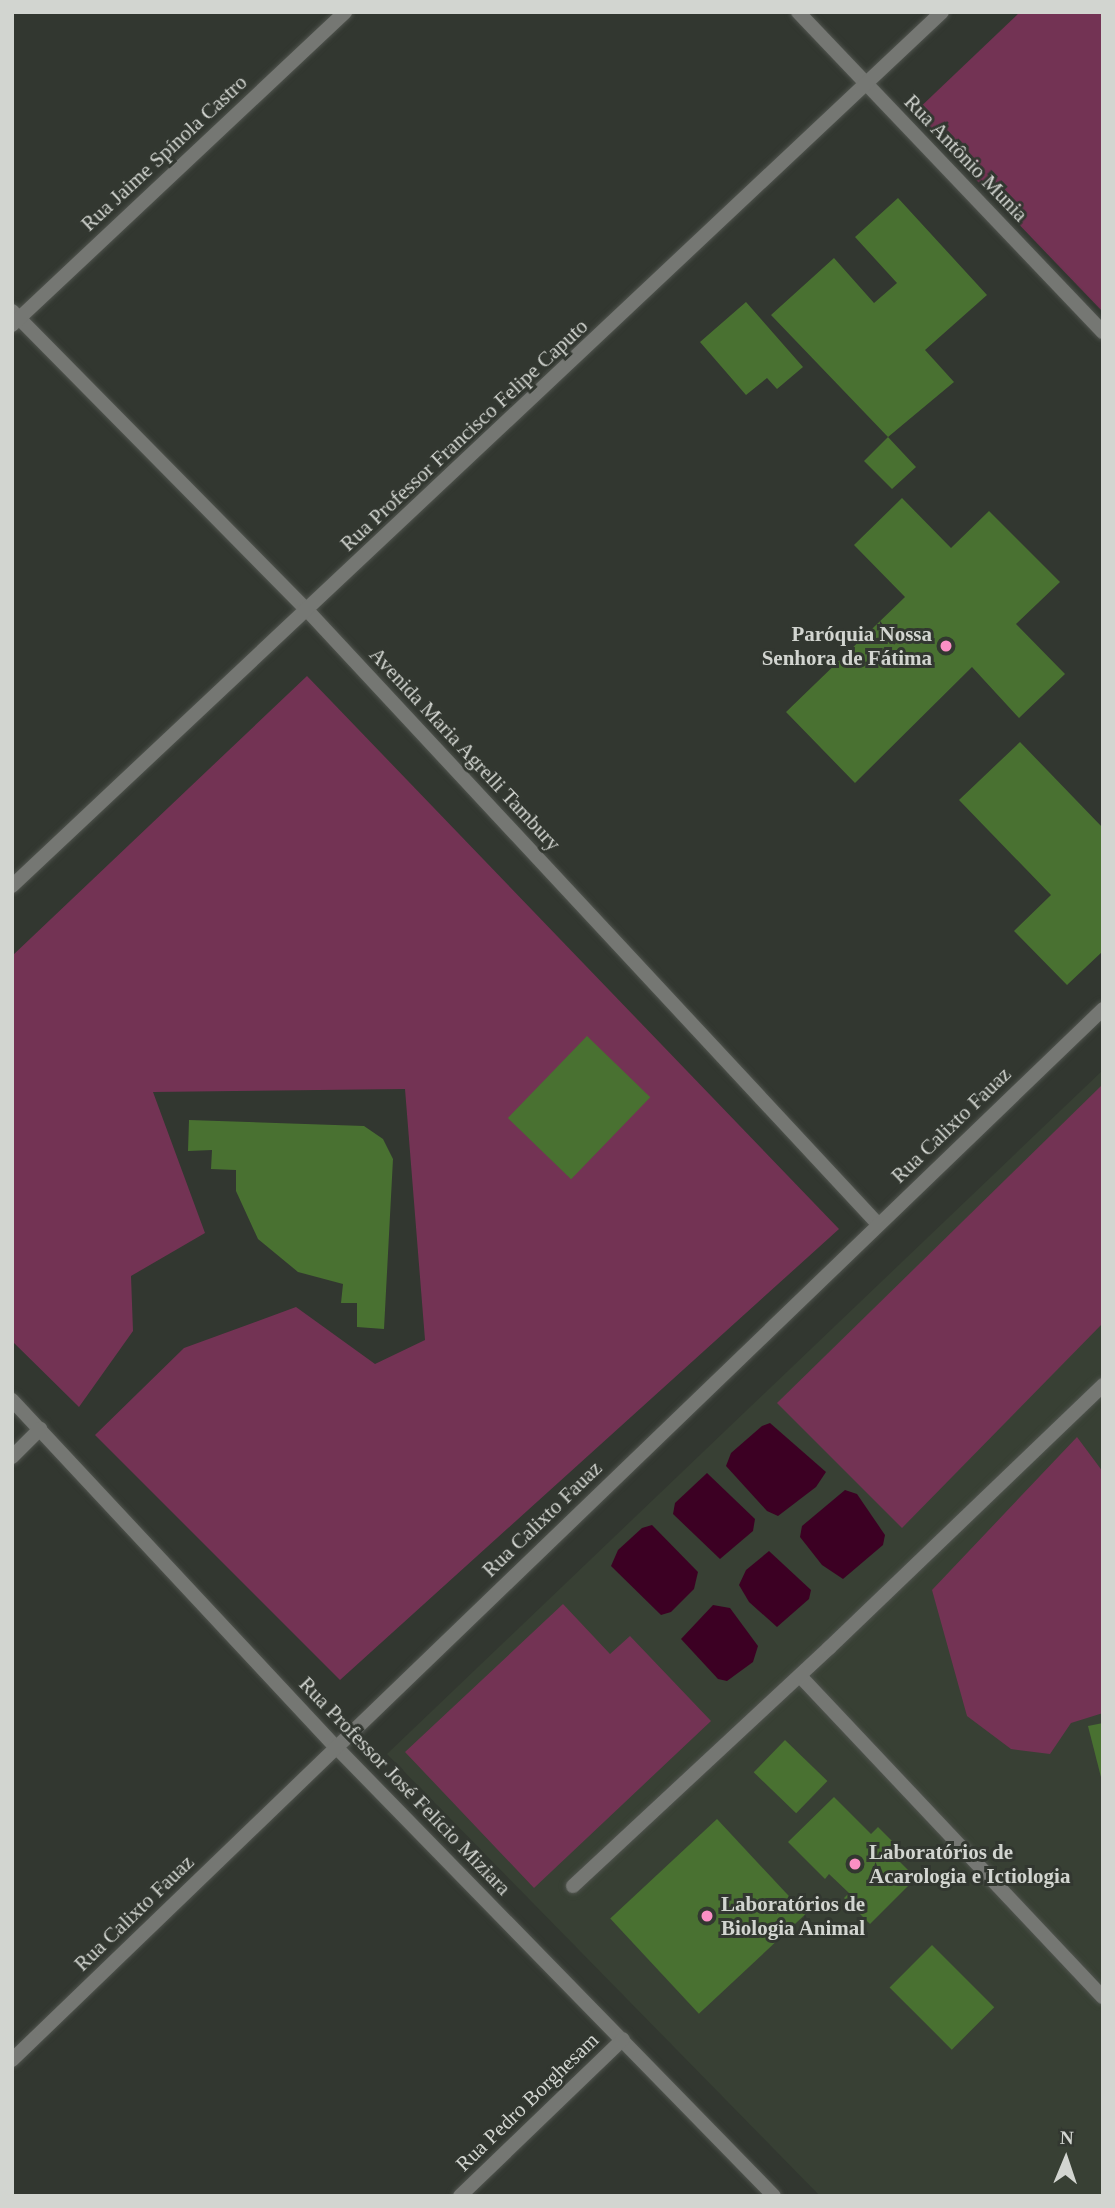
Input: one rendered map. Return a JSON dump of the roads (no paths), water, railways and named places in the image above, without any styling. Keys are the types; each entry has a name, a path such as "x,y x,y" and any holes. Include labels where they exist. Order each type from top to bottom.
{"street":[{"name":"Rua Jaime Spínola Castro","path":"15,318 345,12"},
{"name":"Rua Antônio Munia","path":"798,12 1103,332"},
{"name":"Rua Professor Francisco Felipe Caputo","path":"12,886 942,12"},
{"name":"Avenida Maria Agrelli Tambury","path":"15,318 307,610 878,1224"},
{"name":"Rua Calixto Fauaz","path":"12,2060 1103,1009"},
{"path":"573,1886 800,1676 1103,1385"},
{"name":"Rua Professor José Felício Miziara","path":"12,1400 336,1747 774,2196"},
{"path":"12,1457 40,1429"},
{"path":"800,1676 1103,1997"},
{"name":"Rua Pedro Borghesam","path":"460,2196 623,2039"}],"place":[{"name":"Paróquia Nossa Senhora de Fátima","path":"946,646"},
{"name":"Laboratórios de Acarologia e Ictiologia","path":"855,1864"},
{"name":"Laboratórios de Biologia Animal","path":"707,1916"}]}
